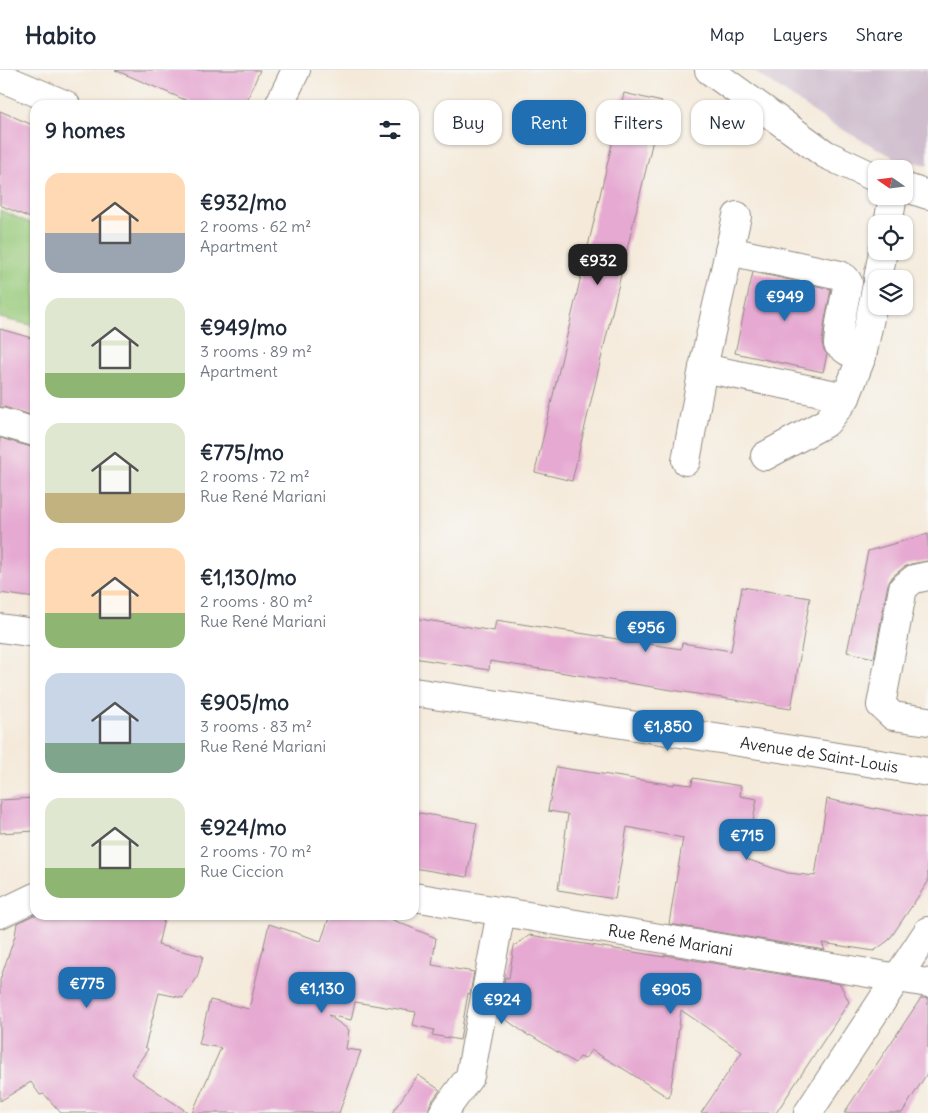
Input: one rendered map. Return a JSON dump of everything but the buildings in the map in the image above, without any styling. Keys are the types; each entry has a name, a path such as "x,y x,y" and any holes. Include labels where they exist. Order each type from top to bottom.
{"street":[{"path":"282,100 296,70"},
{"path":"709,70 825,154 868,174"},
{"path":"0,77 54,100"},
{"path":"913,190 928,195"},
{"path":"686,461 703,368 737,216"},
{"path":"729,251 840,275 845,278 848,282 838,344 847,351 862,356"},
{"path":"765,456 827,422 846,397 862,356 871,315"},
{"path":"703,368 846,397"},
{"path":"0,422 30,431"},
{"path":"928,576 914,579 903,588 881,705 893,716 928,721"},
{"path":"0,628 30,632"},
{"name":"Avenue de Saint-Louis","path":"419,693 928,772"},
{"name":"Rue René Mariani","path":"419,898 928,983"},
{"path":"0,914 30,899"},
{"path":"442,1113 470,1076 501,912"},
{"path":"808,1113 928,931"}],"shaded area":[{"path":"752,70 928,70 928,165 913,162 913,160 895,158 830,123"}],"green space":[{"path":"0,210 30,223 30,325 0,318"}]}
